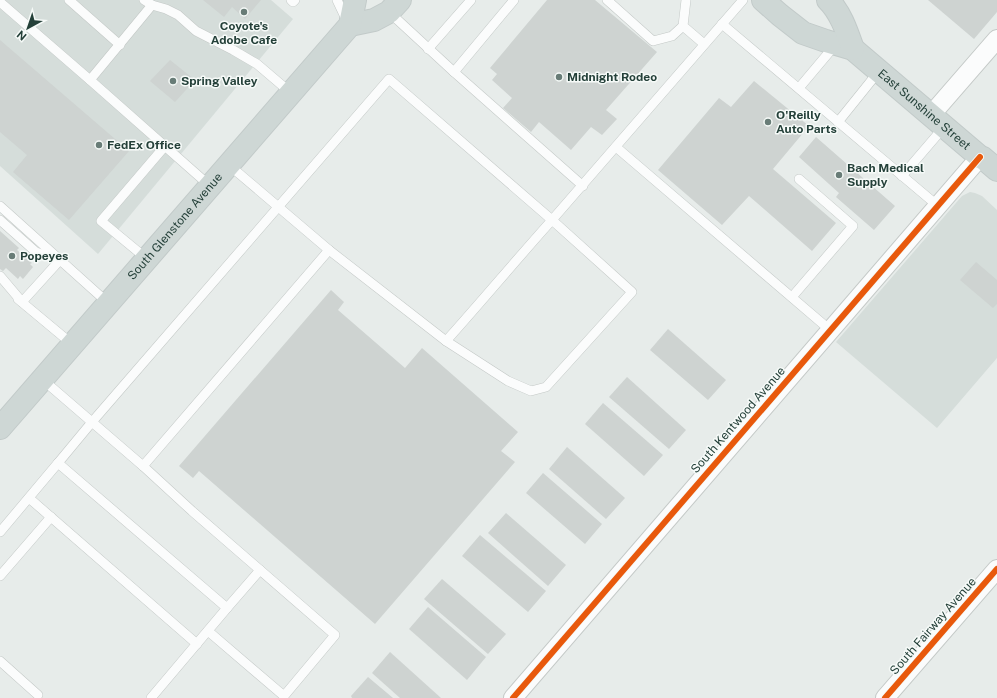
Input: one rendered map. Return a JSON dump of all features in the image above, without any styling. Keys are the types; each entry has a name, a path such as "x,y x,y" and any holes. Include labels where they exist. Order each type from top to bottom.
{"main road":[{"path":"355,0 350,26 374,20 395,6"},
{"name":"East Sunshine Street","path":"763,0 803,33 844,47 879,72 997,170"},
{"name":"East Sunshine Street","path":"828,0 834,6 844,24 844,47"},
{"name":"South Glenstone Avenue","path":"0,428 350,26"}],"street":[{"path":"938,121 997,39"},
{"name":"South Kentwood Avenue","path":"513,698 980,157"},
{"name":"South Fairway Avenue","path":"885,698 997,569"}],"lane":[{"path":"69,0 120,45"},
{"path":"291,0 294,2 295,0"},
{"path":"337,0 350,26"},
{"path":"428,49 471,0"},
{"path":"454,72 514,0"},
{"path":"607,0 653,41 672,36 683,26 686,0"},
{"path":"446,341 583,186 742,0"},
{"path":"0,2 210,186"},
{"path":"90,80 120,45 148,3 178,15 196,32 233,50 257,64 291,94"},
{"path":"395,6 428,49 583,186"},
{"path":"722,24 938,206"},
{"path":"683,26 704,44"},
{"path":"799,88 844,47"},
{"path":"838,122 879,72"},
{"path":"0,532 92,422 278,206 389,79 552,220 632,292 546,387 531,391 508,381 446,341 329,250 278,206 229,165"},
{"path":"902,176 938,121"},
{"path":"146,259 101,221 165,146"},
{"path":"616,147 830,330"},
{"path":"792,298 853,226 799,179"},
{"path":"2,208 108,303"},
{"path":"0,220 36,252 60,260"},
{"path":"143,466 329,250"},
{"path":"22,302 60,260"},
{"path":"0,276 22,302"},
{"path":"0,284 72,344"},
{"path":"42,379 335,635 284,696 208,631"},
{"path":"58,463 227,608"},
{"path":"29,498 197,644"},
{"path":"0,576 51,517"},
{"path":"151,698 260,570"},
{"path":"0,661 38,695"}],"shaded area":[{"path":"0,0 271,0 293,19 98,254 0,166"},
{"path":"970,192 982,196 997,210 997,358 937,428 836,342 962,196"}],"building":[{"name":"Coyote's Adobe Cafe","path":"203,0 261,0 245,19 232,7 224,17"},
{"name":"Midnight Rodeo","path":"547,0 595,0 657,52 606,110 617,119 602,135 591,127 571,150 539,122 531,132 503,108 512,98 492,80 497,74 490,68"},
{"path":"928,0 997,0 997,12 974,39"},
{"path":"0,40 129,151 69,220 13,172 27,155 0,132"},
{"name":"Spring Valley","path":"170,60 195,80 175,102 150,81"},
{"path":"754,81 809,126 773,169 836,223 812,251 749,196 722,225 658,170 719,98 731,107"},
{"name":"Bach Medical Supply","path":"816,137 895,206 874,230 836,197 839,193 799,157"},
{"name":"Popeyes","path":"0,231 19,248 17,250 32,263 30,264 33,267 23,279 20,276 18,279 6,268 3,271 0,269"},
{"path":"976,262 997,280 997,304 993,308 960,280"},
{"path":"331,290 344,302 338,310 405,368 422,348 518,432 501,451 515,462 375,624 199,471 193,478 179,466"},
{"path":"668,329 726,380 708,400 650,350"},
{"path":"627,377 686,430 669,449 609,397"},
{"path":"603,403 663,455 644,476 585,424"},
{"path":"567,447 625,498 606,519 549,469"},
{"path":"543,473 602,524 585,544 526,493"},
{"path":"506,513 566,565 548,586 488,533"},
{"path":"480,535 546,591 528,612 462,556"},
{"path":"442,579 506,634 488,654 424,599"},
{"path":"428,607 486,657 467,680 409,629"},
{"path":"390,652 441,698 400,698 372,673"},
{"path":"368,677 393,698 352,698 351,696"}],"cycle path":[{"path":"513,698 980,157"},
{"path":"885,698 997,569"}],"place":[{"name":"Coyote's Adobe Cafe","path":"244,12"},
{"name":"Midnight Rodeo","path":"559,77"},
{"name":"Spring Valley","path":"173,81"},
{"name":"O'Reilly Auto Parts","path":"768,122"},
{"name":"FedEx Office","path":"99,145"},
{"name":"Bach Medical Supply","path":"839,175"},
{"name":"Popeyes","path":"12,256"}]}
